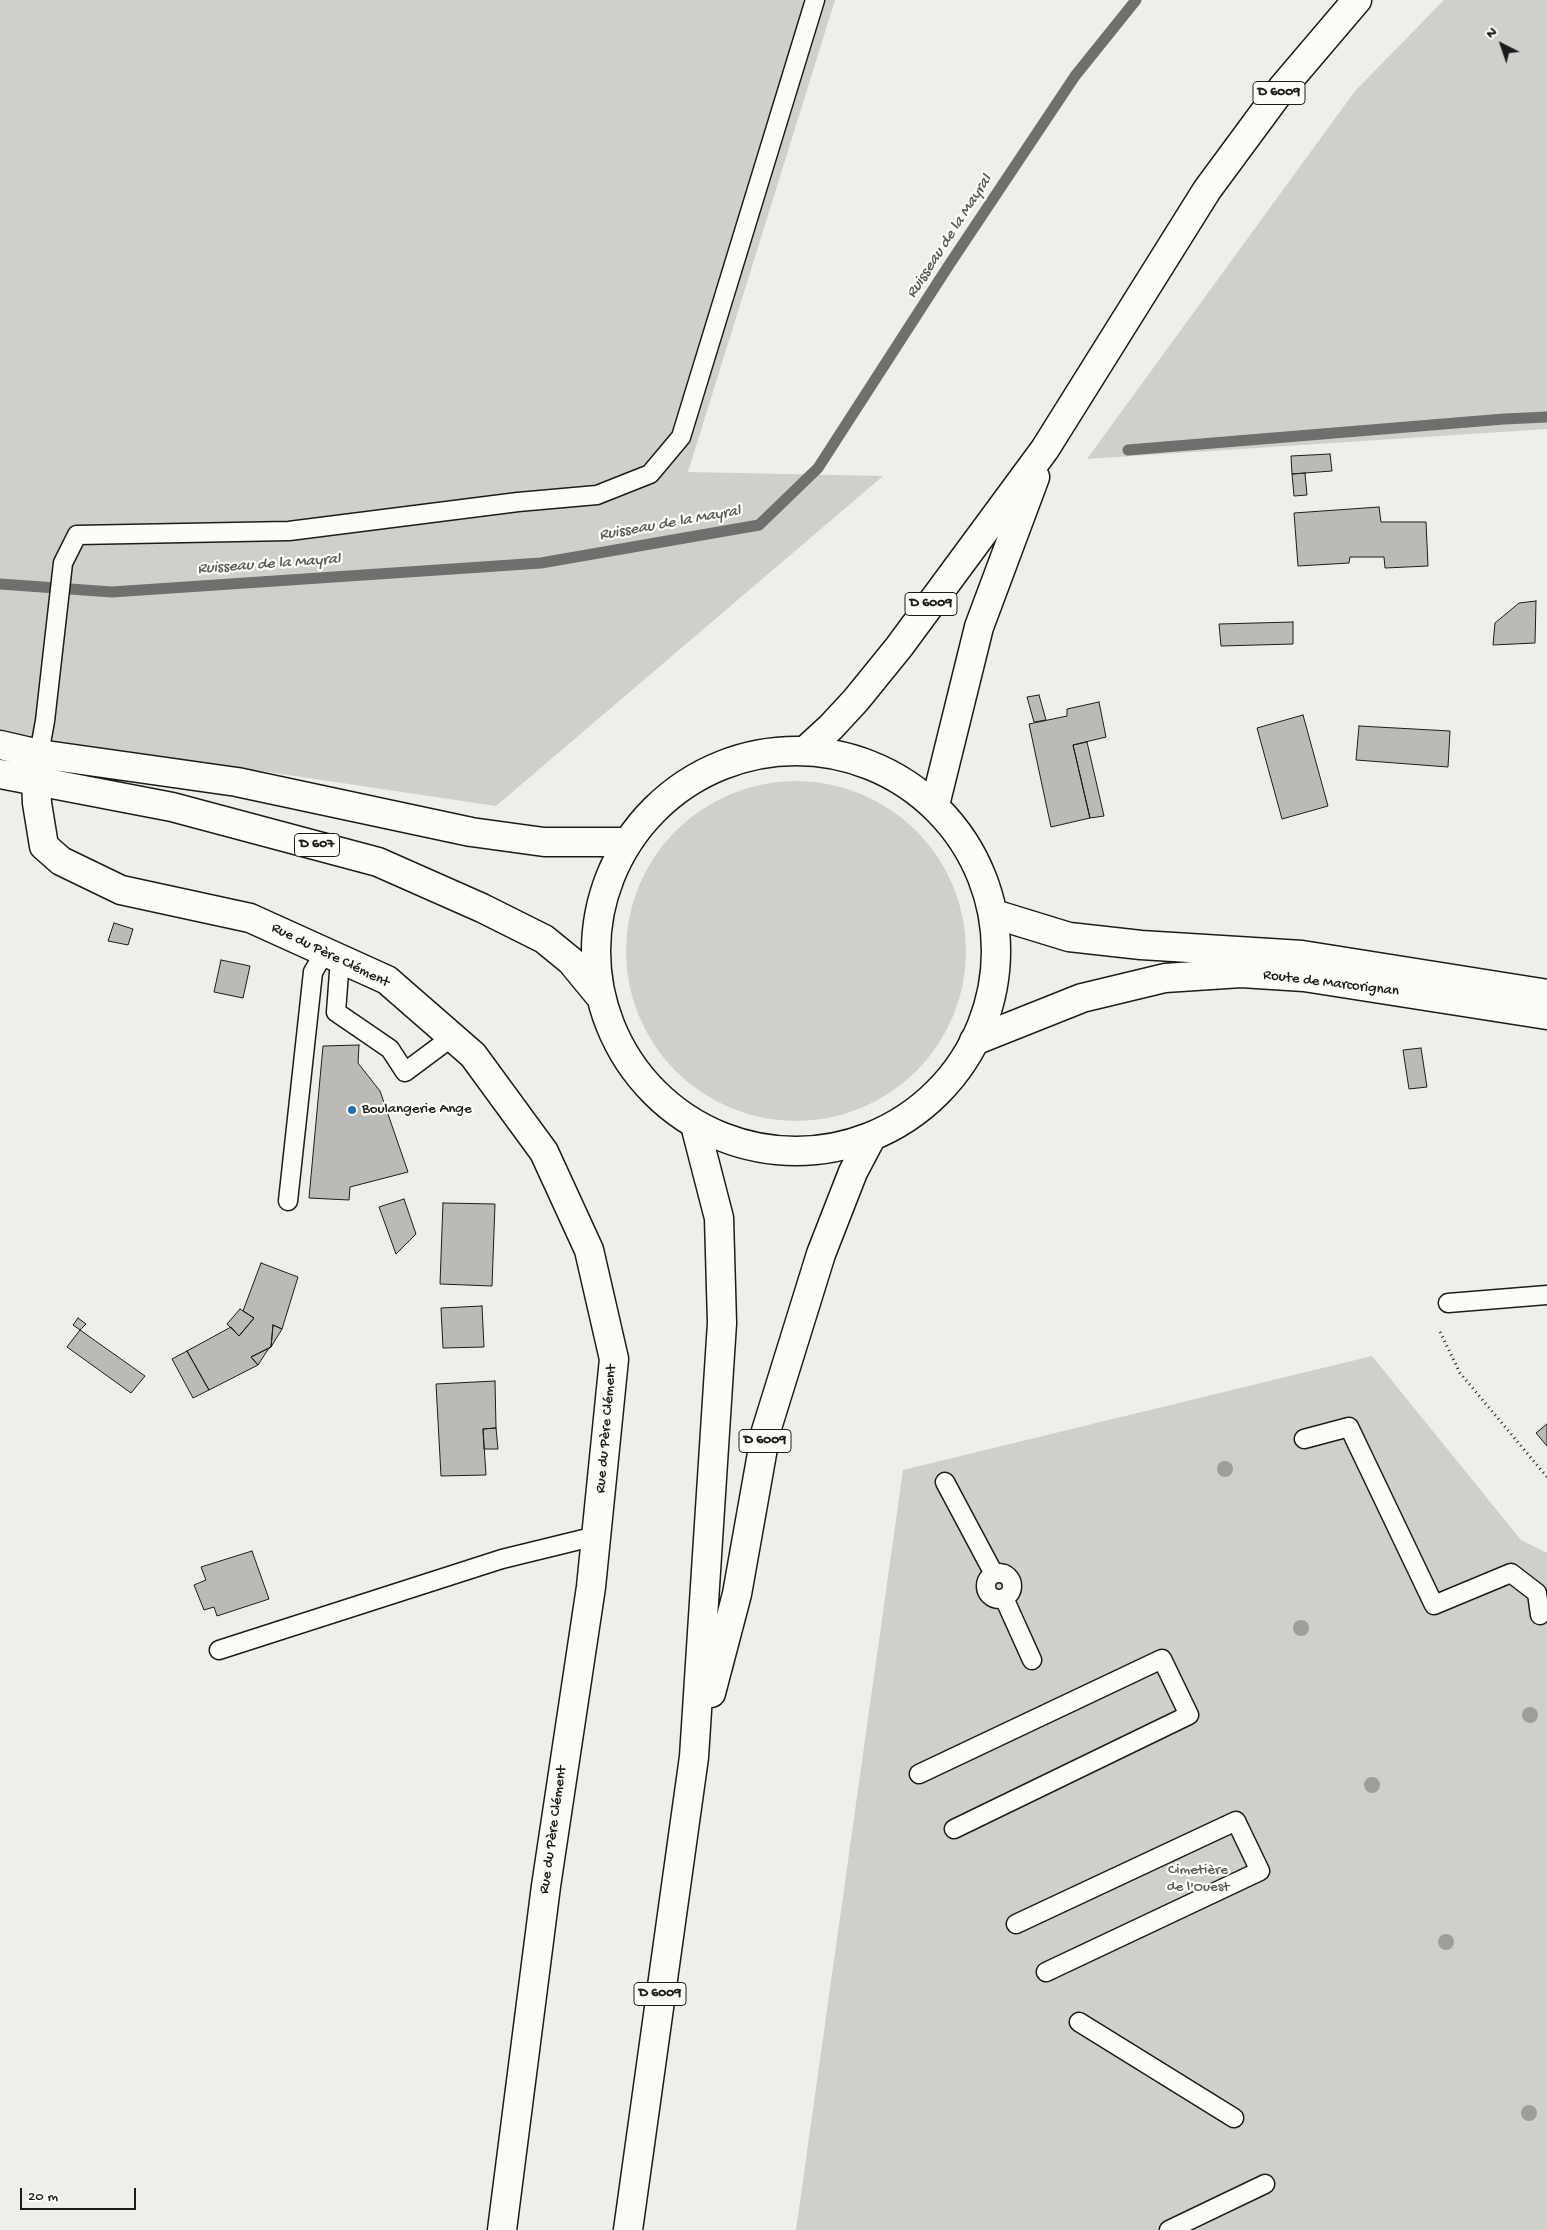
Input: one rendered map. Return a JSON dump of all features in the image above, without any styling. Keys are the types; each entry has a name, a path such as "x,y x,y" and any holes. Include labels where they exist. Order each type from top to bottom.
{"main road":[{"name":"D 6009","path":"806,750 856,700 899,647 1046,449 1207,190 1283,87 1358,0"},
{"name":"D 6009","path":"934,805 980,627 1046,449"},
{"name":"D 607","path":"0,745 38,766 172,807 378,862 482,908 544,939 571,960 599,995"},
{"path":"806,750 843,755 873,765 907,784 934,805 955,828 970,851 986,886 994,914 996,970 989,1005 974,1042 962,1062 937,1092 916,1111 872,1136 838,1146 810,1150 766,1150 738,1143 695,1125 667,1105 642,1081 615,1039 599,995 595,965 596,926 606,885 626,842 652,810 692,779 742,757 806,750"},
{"name":"D 607","path":"0,774 38,766 238,782 471,832 544,842 626,842"},
{"name":"Rue du Père Clément","path":"38,766 37,803 44,846 61,861 121,890 250,918 387,980 474,1055 544,1152 589,1250 614,1359 591,1587 546,1886 502,2230"},
{"name":"Route de Marcorignan","path":"994,914 1069,937 1141,945 1302,955 1547,994"},
{"name":"Route de Marcorignan","path":"974,1042 1082,998 1165,978 1241,974 1304,977 1547,1015"},
{"name":"D 6009","path":"628,2230 694,1757 722,1323 719,1218 695,1125"},
{"name":"D 6009","path":"694,1757 737,1594 766,1431 821,1254 853,1172 872,1136"}],"lane":[{"path":"38,766 63,563 77,535 289,532 518,502 597,495 650,474 681,437 814,0"},
{"path":"332,955 336,1012 390,1049 405,1072 452,1037"},
{"path":"288,1201 313,972 332,955"},
{"path":"1448,1303 1547,1295"},
{"path":"1304,1439 1349,1427 1434,1605 1511,1573 1537,1593 1540,1615"},
{"path":"945,1482 994,1574 1002,1573 1009,1577 1012,1584 1010,1593 1004,1598 1032,1660"},
{"path":"220,1650 502,1559 596,1536"},
{"path":"918,1774 1162,1659 1189,1715 954,1829"},
{"path":"1016,1924 1236,1821 1260,1872 1046,1972"},
{"path":"1080,2022 1234,2118"},
{"path":"1169,2230 1266,2184"}],"path":[{"path":"1448,1303 1436,1324 1460,1373 1547,1477"}],"green space":[{"path":"0,0 835,0 688,472 883,476 496,806 0,732"},
{"path":"1444,0 1547,0 1547,429 1087,459 1355,91"},
{"path":"779,781 813,781 845,788 891,809 928,843 946,871 959,902 966,934 966,968 959,1000 946,1031 928,1059 904,1083 876,1101 845,1114 813,1121 779,1121 747,1114 701,1093 664,1059 646,1031 633,1000 626,968 626,934 633,902 654,856 688,819 716,801 747,788"},
{"name":"Cimetière de l'Ouest","path":"1372,1356 1521,1540 1547,1553 1547,2230 796,2230 903,1470"}],"building":[{"path":"1330,454 1332,471 1292,474 1291,456"},
{"path":"1305,473 1307,495 1294,496 1292,474"},
{"path":"1379,507 1381,522 1426,522 1428,566 1385,568 1384,557 1350,557 1349,563 1298,566 1294,513"},
{"path":"1536,601 1535,643 1493,645 1495,623 1519,603"},
{"path":"1293,622 1293,644 1221,646 1219,624"},
{"path":"1039,695 1046,720 1034,722 1027,697"},
{"path":"1099,702 1106,737 1073,745 1090,818 1051,827 1029,724 1067,716 1067,709"},
{"path":"1303,715 1328,806 1282,819 1257,728"},
{"path":"1359,726 1450,731 1448,767 1356,760"},
{"path":"1087,742 1104,816 1090,818 1073,745"},
{"path":"114,923 133,929 128,945 108,941"},
{"path":"221,960 250,966 243,998 214,992"},
{"name":"Boulangerie Ange","path":"359,1045 358,1063 380,1091 408,1172 350,1187 349,1200 309,1198 323,1046"},
{"path":"1421,1048 1427,1087 1409,1089 1403,1050"},
{"path":"404,1199 416,1234 396,1254 379,1207"},
{"path":"443,1203 495,1204 492,1286 440,1284"},
{"path":"261,1263 298,1277 282,1329 273,1325 271,1347 251,1357 258,1365 209,1390 187,1351 231,1327 239,1336 254,1318 243,1311"},
{"path":"482,1306 484,1347 443,1348 441,1308"},
{"path":"240,1309 254,1318 239,1336 227,1324"},
{"path":"78,1318 86,1324 80,1330 73,1325"},
{"path":"273,1325 282,1329 271,1347"},
{"path":"80,1330 145,1376 131,1393 67,1347"},
{"path":"269,1348 258,1365 251,1357"},
{"path":"187,1351 209,1390 193,1398 172,1359"},
{"path":"495,1381 496,1428 483,1429 486,1475 441,1476 436,1384"},
{"path":"1547,1424 1547,1446 1536,1433"},
{"path":"496,1428 498,1449 484,1449 483,1429"},
{"path":"252,1551 269,1599 217,1616 214,1607 204,1610 194,1585 206,1580 201,1567"}],"waterway":[{"name":"Ruisseau de la Mayral","path":"0,584 112,592 541,563 759,525 818,468 949,265 1075,76 1136,0"},
{"path":"1128,450 1547,417"}],"place":[{"name":"Boulangerie Ange","path":"352,1110"}]}
